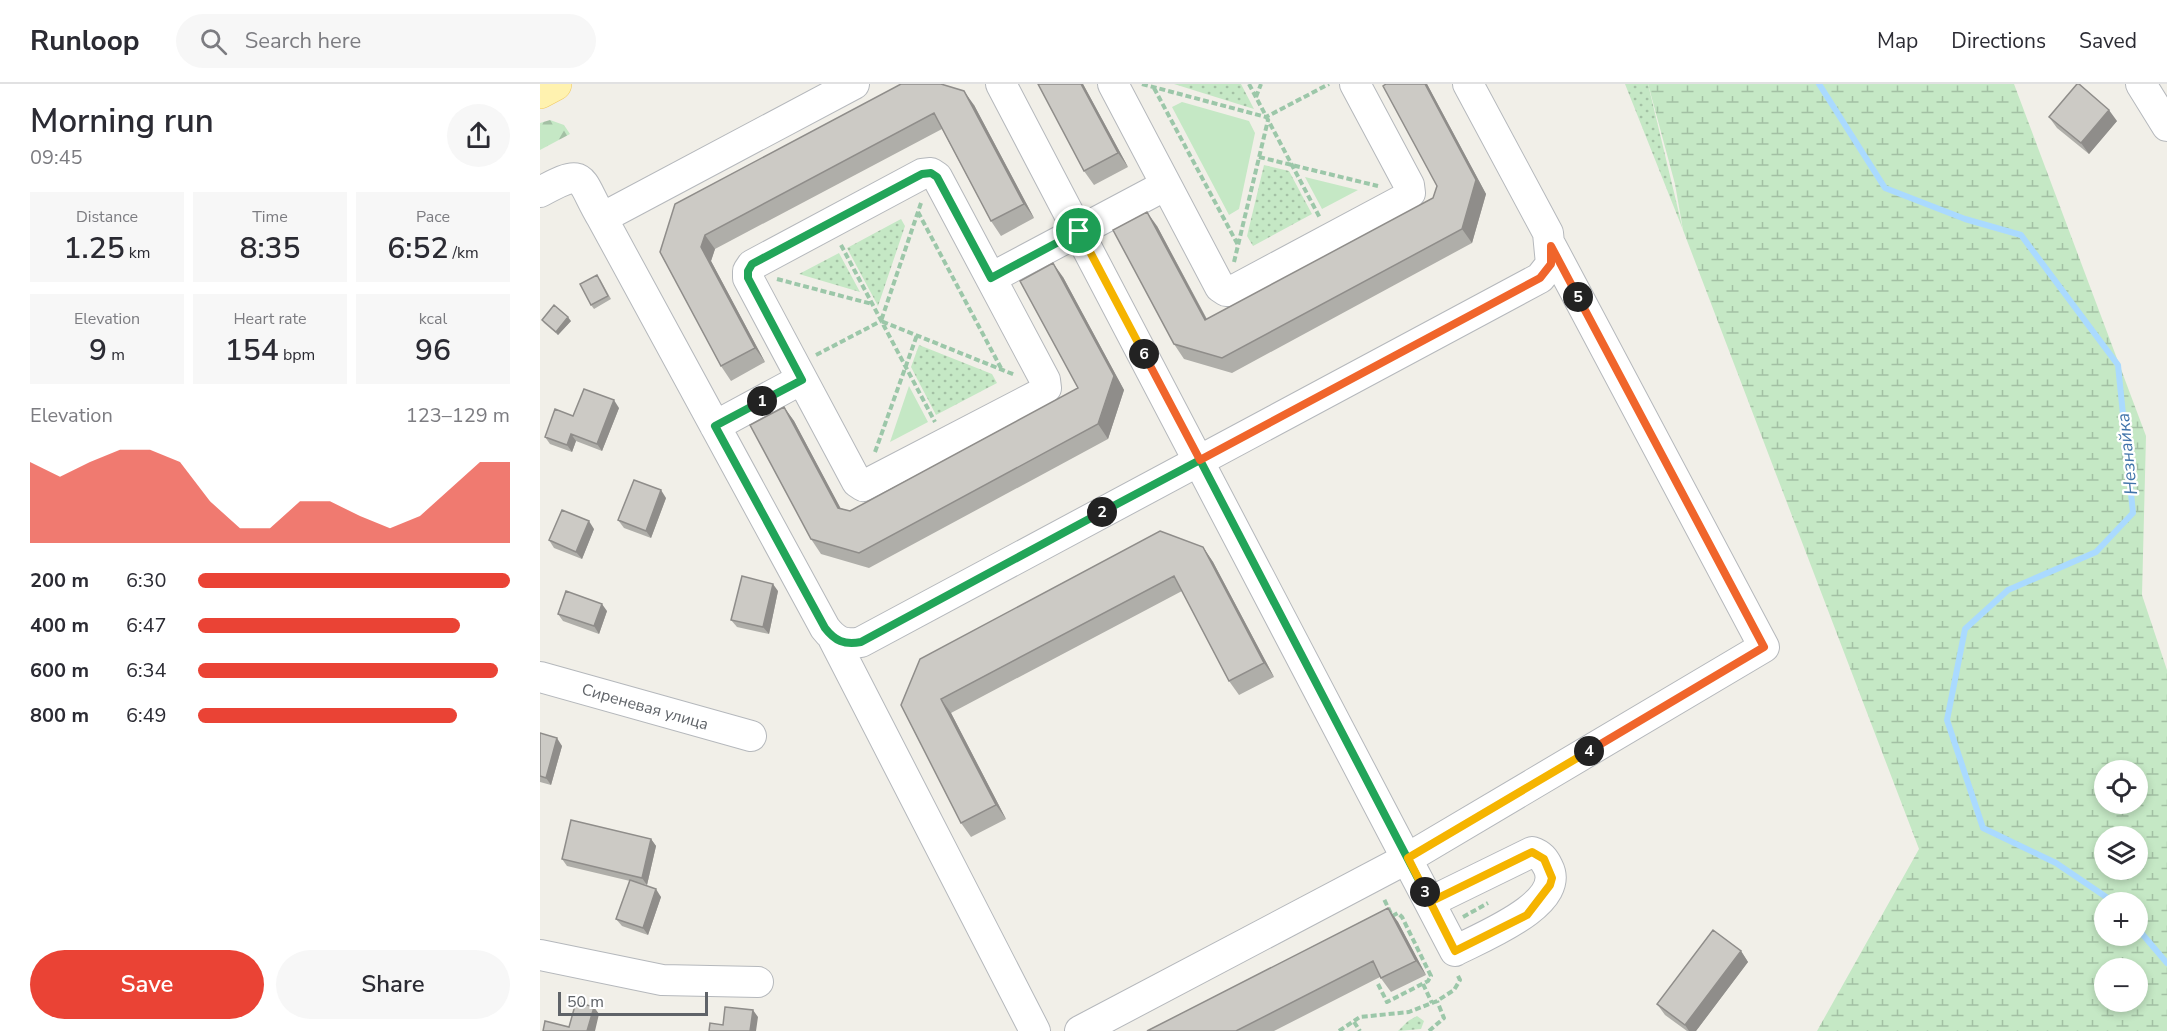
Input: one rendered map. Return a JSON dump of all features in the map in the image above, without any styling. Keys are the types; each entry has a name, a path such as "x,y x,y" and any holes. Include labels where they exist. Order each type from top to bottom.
{"main road":[{"path":"540,92 555,84"}],"lane":[{"path":"602,219 854,84"},
{"path":"1001,84 1430,902"},
{"path":"1113,84 1220,287 1226,291 1232,291 1404,199 1410,193 1409,185 1355,84"},
{"path":"833,638 850,644 861,642 1540,278 1551,264 1548,233 1468,84"},
{"path":"2141,84 2167,126"},
{"path":"931,173 937,177 1045,380 1046,388 1041,394 863,486 856,482 748,278 748,271 752,264 830,223 922,174 931,173"},
{"path":"540,192 566,178 575,177 582,181 825,628 833,638 1035,1031"},
{"path":"991,278 1166,185"},
{"path":"1080,1031 1408,858 1764,647 1551,246"},
{"path":"715,426 799,373"},
{"name":"Сиреневая улица","path":"540,677 751,736"},
{"path":"540,955 662,981 758,982"}],"path":[{"path":"1142,84 1267,119 1329,84"},
{"path":"1249,84 1331,238"},
{"path":"1256,98 1261,84"},
{"path":"1154,87 1238,245"},
{"path":"1226,291 1267,119"},
{"path":"1259,157 1410,193"},
{"path":"799,373 881,321 931,173"},
{"path":"918,211 1002,370"},
{"path":"830,223 946,444"},
{"path":"748,271 872,304"},
{"path":"881,321 1046,388"},
{"path":"863,486 918,335"},
{"path":"1384,899 1392,916"},
{"path":"1378,984 1387,1002 1423,984 1431,976 1402,917 1398,913 1381,921"},
{"path":"1339,1031 1360,1017 1408,1012 1434,1002 1454,990 1460,980 1455,970"},
{"path":"1423,984 1444,1018 1429,1031"},
{"path":"1354,1021 1360,1031"}],"green space":[{"path":"1174,84 1241,84 1254,109"},
{"path":"1625,84 1648,84 1683,230"},
{"path":"1648,84 2014,84 2146,436 2142,595 2167,670 2167,1031 1817,1031 1919,849 1683,230 1675,184"},
{"path":"1182,102 1249,121 1255,133 1239,209 1229,215 1172,107"},
{"path":"550,120 564,125 570,134 540,150 540,123"},
{"path":"1264,165 1289,171 1312,214 1253,246 1247,236"},
{"path":"1305,177 1358,190 1322,209"},
{"path":"901,219 905,226 878,306 847,248"},
{"path":"839,253 860,292 799,274"},
{"path":"919,345 992,374 997,383 936,415 911,367"},
{"path":"909,386 928,422 890,442"},
{"path":"1417,1016 1424,1021 1421,1029 1398,1031 1408,1021"}],"building":[{"path":"901,84 941,84 964,91 1024,204 991,221 934,113 705,235 701,247 755,348 721,366 660,252 675,204"},
{"path":"1038,84 1081,84 1118,153 1084,171"},
{"path":"1386,84 1425,84 1476,180 1462,229 1222,358 1174,344 1113,230 1147,212 1205,320 1433,198 1437,186 1383,86"},
{"path":"2077,84 2109,110 2081,143 2049,117"},
{"path":"1053,263 1114,376 1098,424 859,553 811,539 750,425 784,407 838,508 850,511 1078,388 1020,281"},
{"path":"597,275 608,296 591,305 580,284"},
{"path":"554,305 568,317 556,332 542,320"},
{"path":"584,389 614,400 597,444 571,434 567,445 545,437 555,409 573,416"},
{"path":"634,480 661,490 646,531 618,520"},
{"path":"562,510 589,521 576,552 549,540"},
{"path":"1160,531 1203,547 1264,663 1229,681 1174,576 941,699 996,805 961,823 901,705 920,659"},
{"path":"742,576 773,584 763,627 731,620"},
{"path":"566,591 602,604 594,626 558,614"},
{"path":"540,733 557,738 546,778 540,776"},
{"path":"571,820 651,839 642,878 562,859"},
{"path":"630,880 656,889 643,928 616,919"},
{"path":"1388,908 1416,961 1381,978 1373,961 1236,1031 1147,1031"},
{"path":"1713,930 1741,951 1685,1025 1657,1004"},
{"path":"576,1002 594,1007 587,1031 543,1031 545,1021 569,1027"},
{"path":"725,1007 753,1010 750,1031 709,1031 710,1023 723,1025"}],"waterway":[{"name":"Незнайка","path":"1819,84 1885,188 1965,219 2021,235 2118,365 2133,513 2096,552 2008,590 1965,629 1947,720 1983,828 2056,863 2099,892"},
{"name":"Незнайка","path":"2148,941 2167,963"}],"route":[{"path":"1079,231 991,278 937,177 931,173 922,174 752,264 748,271 748,278 802,380 715,426 825,628 833,638 841,643 861,642 1200,460 1430,902 1523,854 1532,852 1544,859 1552,878 1550,885 1527,915 1455,951 1430,902 1408,858 1764,647 1551,246 1551,264 1540,278 1200,460 1079,231"}]}
